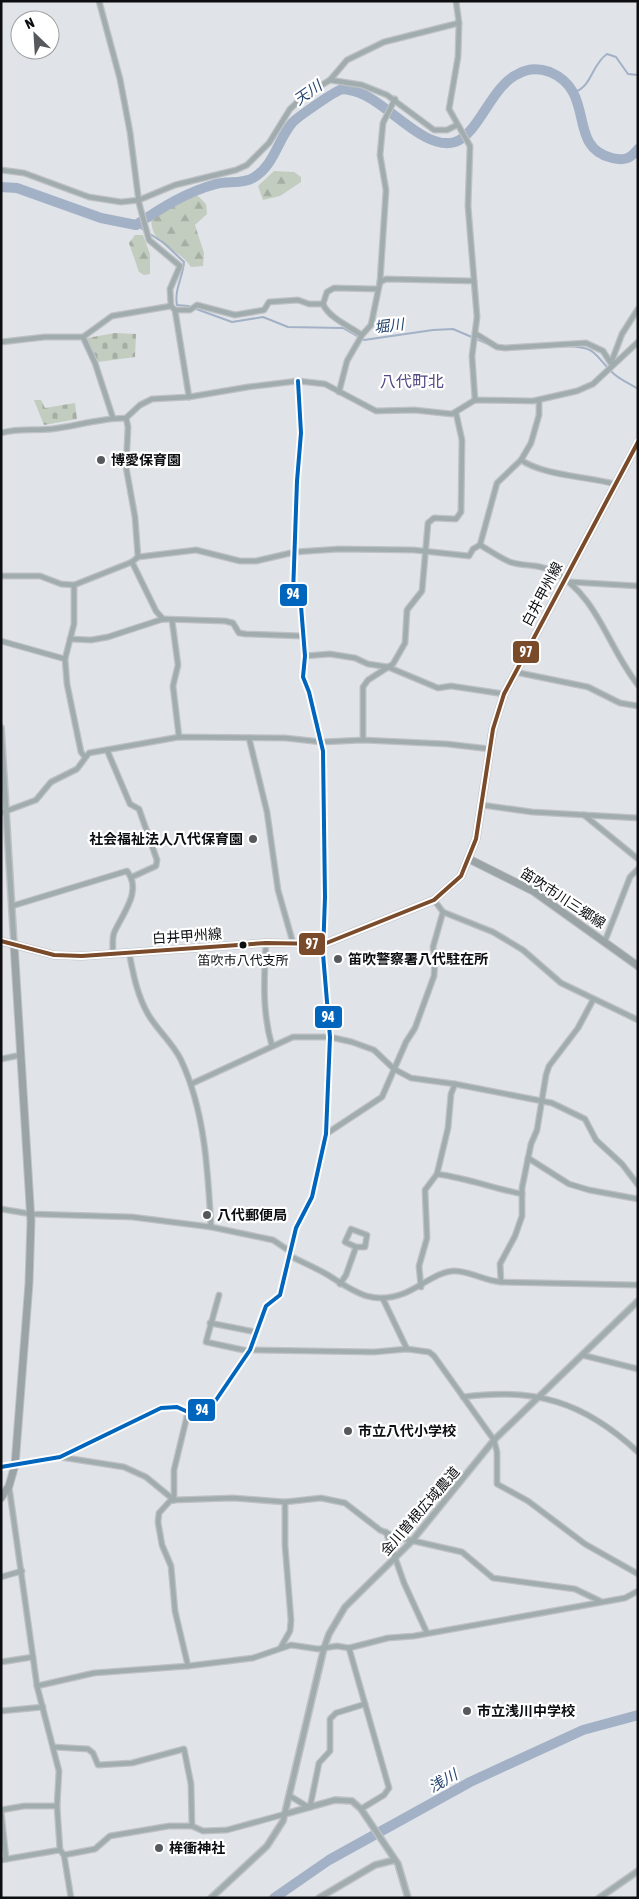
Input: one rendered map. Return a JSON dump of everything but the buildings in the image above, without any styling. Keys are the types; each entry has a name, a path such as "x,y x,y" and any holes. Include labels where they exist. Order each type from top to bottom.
{"main road":[{"name":"白井甲州線","path":"1,941 54,955 266,943 324,944 434,900 452,886 469,859 476,839 495,720 504,694 568,580 615,484 638,442"},
{"name":"笛吹市川三郷線","path":"469,859 533,891 638,966"},
{"path":"1,1498 9,1486 15,1465 29,1283 31,1214 14,944"}],"street":[{"path":"99,1 107,25 130,132 139,201 149,240 180,266 170,289 171,306 175,310 189,398"},
{"path":"456,1 459,23 458,57 449,109 470,146 468,206 476,336 472,356 475,400"},
{"path":"1,170 24,173 98,199 121,202 139,201 176,185 236,170 247,165 269,143 290,109 304,96 330,80 347,60 379,44 459,23"},
{"path":"330,80 362,85 393,101 434,130 447,130 457,125"},
{"path":"339,392 347,361 362,335 371,325 377,289 380,282 386,190 380,155 384,118 393,101"},
{"path":"380,282 386,279 474,281"},
{"path":"323,304 327,292 334,288 377,289"},
{"path":"175,310 190,310 195,306 234,315 264,310 270,302 298,300 323,304 331,316 345,322 362,335"},
{"path":"1,342 45,337 83,337 112,316 171,306"},
{"path":"1,433 18,428 51,429 113,418 126,418 140,405 152,399 189,398 248,387 298,381 325,384 376,412 414,410 440,414 456,413 475,400 539,400 587,386 606,371 622,334 638,309"},
{"path":"476,336 497,347 505,348 586,343 603,350 611,363"},
{"path":"83,337 95,363 113,418"},
{"path":"611,363 638,342"},
{"path":"1,1467 60,1457 161,1408 177,1407 188,1412 206,1409 216,1400 249,1351 266,1306 280,1294 296,1228 312,1197 326,1134 330,1038 324,944 325,850 322,742 303,676 305,656 301,606 293,594 301,433 298,381"},
{"path":"1,576 40,576 61,584 74,585 132,562 138,557 196,550 240,561 256,561 294,552 339,549 425,550 469,556 473,549 480,545 497,483 521,460 534,434 539,414 539,400"},
{"path":"363,740 363,687 368,680 393,664 405,642 409,605 422,591 428,523 434,518 456,519 460,512 462,440 456,413"},
{"path":"126,418 128,427 126,467 135,517 138,557"},
{"path":"521,460 542,471 564,473 615,484"},
{"path":"480,545 510,562 533,564 553,571 568,580 604,625 638,685"},
{"path":"132,562 156,611 163,619"},
{"path":"568,580 638,586"},
{"path":"74,585 75,607 65,659 67,684 81,752 84,756"},
{"path":"70,639 91,640 163,619 225,621 233,623 239,632 246,634 302,636"},
{"path":"172,620 178,665 174,686 180,737"},
{"path":"1,642 65,659"},
{"path":"305,656 330,654 355,658 368,664 388,667 438,688 451,686 504,694"},
{"path":"515,672 588,687 620,703 638,706"},
{"path":"1,728 4,812 14,944"},
{"path":"4,812 36,800 51,782 77,769 84,756 89,753 180,737 285,738 322,742 363,740 442,744 490,749"},
{"path":"249,738 267,812 278,890 293,942"},
{"path":"107,750 114,769 121,779 130,804 139,809 157,860 156,866 132,877"},
{"path":"482,805 532,812 638,818"},
{"path":"583,814 638,859"},
{"path":"604,941 630,877 638,869"},
{"path":"12,906 47,897 126,871 132,877 130,904 113,935 114,953"},
{"path":"434,900 443,912 493,932 523,950 561,983 638,1020"},
{"path":"326,1134 382,1098 406,1042 415,1028 434,976 435,960 433,947 443,912"},
{"path":"266,943 264,990 266,1027 272,1046"},
{"path":"129,952 133,975 148,1014 180,1058 192,1084 207,1168 210,1228"},
{"path":"501,1282 500,1264 515,1236 522,1216 522,1194 528,1158 549,1066 578,1028 593,1000"},
{"path":"192,1084 293,1038 330,1038 374,1050 394,1070 410,1078 542,1100 585,1119 596,1140 622,1164 638,1185"},
{"path":"1,1059 21,1055"},
{"path":"421,1287 419,1266 427,1238 425,1190 437,1174 448,1128 451,1094 455,1084"},
{"path":"528,1158 569,1184 588,1190 638,1200"},
{"path":"437,1174 466,1178 487,1187 522,1194"},
{"path":"1,1209 31,1214 132,1217 210,1228 273,1240 291,1254 352,1292 383,1299 421,1287 451,1271 460,1271 483,1280 501,1282 638,1284"},
{"path":"351,1229 367,1235 365,1247 356,1248 345,1242 351,1229"},
{"path":"340,1284 346,1275 356,1248"},
{"path":"219,1295 206,1342 249,1351 374,1352 407,1349 429,1352 434,1356 494,1440 497,1452 497,1484 528,1500 585,1544 638,1574"},
{"path":"383,1299 407,1349"},
{"name":"金川曽根広域農道","path":"211,1898 267,1846 276,1834 286,1814 324,1648 329,1634 345,1607 360,1590 411,1542 494,1440 638,1300"},
{"path":"210,1323 256,1332"},
{"path":"582,1355 638,1369"},
{"path":"463,1397 484,1394 538,1396 567,1404 618,1434 638,1452"},
{"path":"174,1500 174,1470 188,1412"},
{"path":"60,1457 124,1467 146,1477 174,1500"},
{"path":"9,1486 37,1686 59,1771 57,1806 62,1852 71,1898"},
{"path":"188,1666 175,1611 170,1566 162,1545 158,1522 159,1514 170,1501 174,1500 233,1498 285,1502 321,1498 345,1504 386,1532 411,1542 462,1552 493,1578 575,1589 600,1601"},
{"path":"281,1647 290,1631 291,1620 285,1545 285,1502"},
{"path":"386,1532 395,1559 427,1633"},
{"path":"1,1577 22,1572"},
{"path":"37,1686 94,1673 188,1666 253,1658 281,1647 349,1648 388,1638 414,1636 625,1598 638,1592"},
{"path":"349,1648 389,1788 384,1795 361,1810"},
{"path":"1,1662 33,1657"},
{"path":"309,1807 319,1763 330,1751 330,1719 336,1713 365,1704"},
{"path":"1,1711 43,1707"},
{"path":"53,1747 88,1750 93,1753 98,1765 132,1763 184,1749 191,1784 192,1826"},
{"path":"290,1796 309,1807"},
{"path":"57,1806 24,1806 1,1811 4,1860 95,1849 110,1836 169,1826 192,1826 203,1830 227,1830 309,1807 346,1799 352,1801 361,1810 394,1859 408,1898"},
{"path":"318,1898 375,1865 394,1859"},
{"path":"599,1898 638,1871"}],"green space":[{"path":"274,171 294,172 301,177 301,182 280,196 263,200 258,186"},
{"path":"197,195 206,204 207,214 195,225 204,253 203,266 191,267 179,254 160,241 152,228 151,218 183,198"},
{"path":"135,235 143,235 150,254 150,274 144,275 139,272 129,243"},
{"path":"115,333 136,334 135,357 98,362 87,338"},
{"path":"34,400 41,400 45,408 75,403 77,419 44,425"}],"waterway":[{"path":"575,92 585,85 598,63 607,54 616,57 628,74 638,75"},
{"name":"天川","path":"1,187 17,188 101,218 136,225 194,191 216,184 245,181 253,178 271,160 292,123 314,106 340,90 343,89 362,94 375,101 415,131 429,139 442,143 455,142 463,138 471,130 500,88 522,72 534,69 550,72 564,81 573,92 585,131 590,143 598,152 612,158 623,159 629,157 638,149"},
{"name":"堀川","path":"136,225 164,243 184,262 176,299 177,305 188,306 232,322 263,317 288,327 343,328 364,340 453,329 502,350"},
{"name":"堀川","path":"566,346 590,350 614,374 638,389"},
{"name":"堀川","path":"516,349 537,348"},
{"name":"浅川","path":"274,1898 329,1860 470,1782 583,1730 638,1715"}],"transit line":[{"name":"94","path":"1,1467 60,1457 161,1408 177,1407 188,1412 206,1409 216,1400 250,1350 266,1306 280,1295 296,1228 312,1197 326,1134 330,1037 323,954 325,897 323,751 309,692 303,677 305,656 301,606 293,594 297,481 301,433 298,381"},
{"name":"97","path":"1,941 54,955 82,956 266,943 324,944 434,900 461,876 476,839 493,729 504,694 638,442"}],"place":[{"name":"博愛保育園","path":"101,460"},
{"name":"社会福祉法人八代保育園","path":"253,839"},
{"name":"笛吹市八代支所","path":"243,945"},
{"name":"笛吹警察署八代駐在所","path":"338,959"},
{"name":"八代郵便局","path":"207,1215"},
{"name":"市立八代小学校","path":"348,1431"},
{"name":"市立浅川中学校","path":"467,1711"},
{"name":"桙衝神社","path":"159,1848"}],"district":[{"name":"八代町北","path":"412,381"}]}
